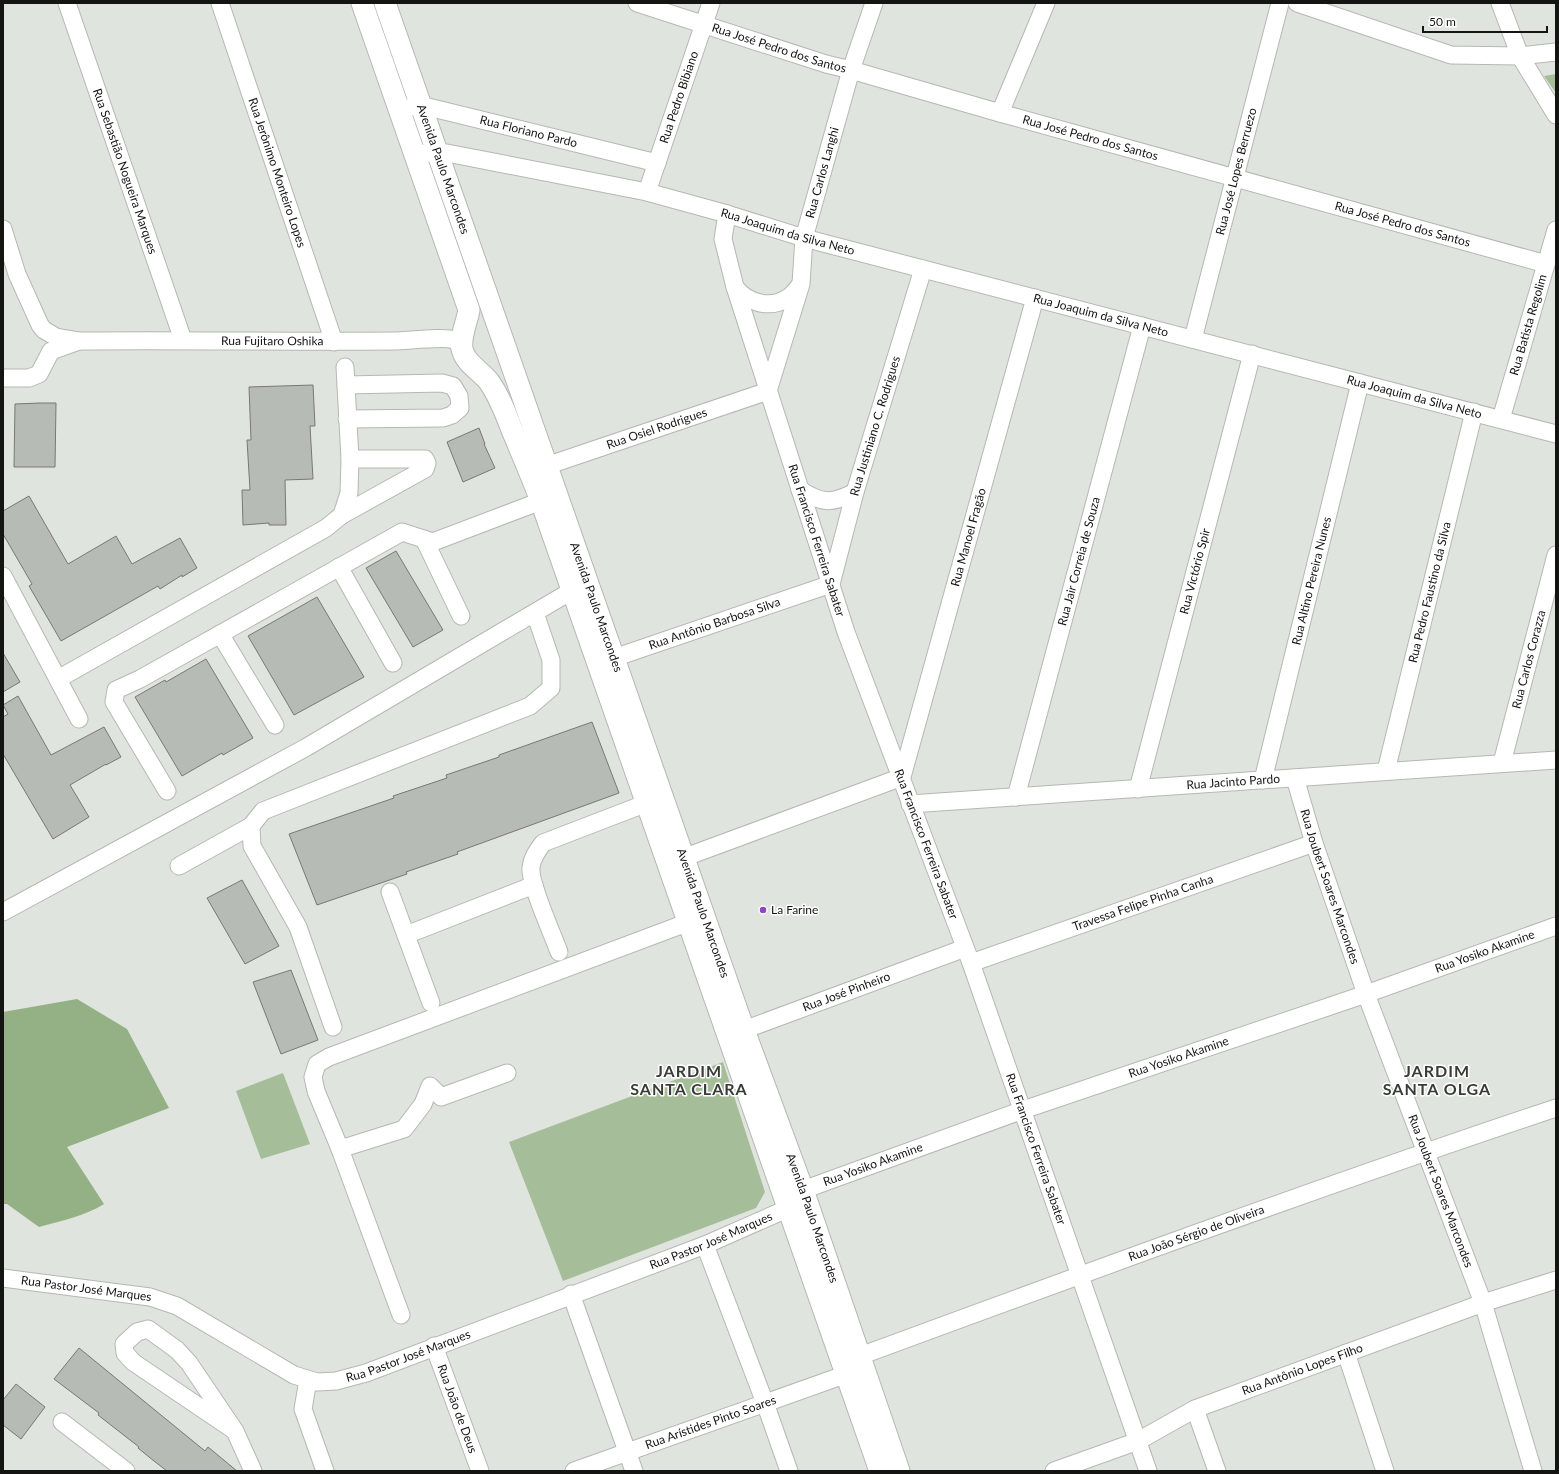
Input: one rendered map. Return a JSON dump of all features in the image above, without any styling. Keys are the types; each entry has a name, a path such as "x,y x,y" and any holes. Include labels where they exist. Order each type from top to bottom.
{"street":[{"name":"Rua Sebastião Nogueira Marques","path":"67,3 183,340"},
{"name":"Rua Jerônimo Monteiro Lopes","path":"220,3 334,342"},
{"name":"Avenida Paulo Marcondes","path":"362,3 469,310 463,341 467,358 476,370 485,375 497,394 542,501 573,590 605,661 736,1033 789,1208 880,1471"},
{"name":"Avenida Paulo Marcondes","path":"384,3 546,466 647,803 676,860 689,922 803,1190 899,1471"},
{"name":"Rua José Pedro dos Santos","path":"637,3 826,64 1546,264"},
{"name":"Rua Pedro Bibiano","path":"647,192 711,3"},
{"name":"Rua Carlos Langhi","path":"768,391 801,284 804,238 851,70 874,3"},
{"path":"1000,113 1046,3"},
{"name":"Rua José Lopes Berruezo","path":"1193,339 1280,3"},
{"path":"1297,3 1451,56 1520,56 1556,52"},
{"path":"1500,3 1520,56 1556,115"},
{"name":"Rua Floriano Pardo","path":"399,110 420,105 657,163"},
{"path":"415,154 447,153 647,192"},
{"name":"Rua Joaquim da Silva Neto","path":"647,192 727,214 804,238 1556,434"},
{"name":"Rua Francisco Ferreira Sabater","path":"727,214 723,239 735,286 846,632 902,777 910,804 968,956 1148,1471"},
{"path":"3,229 17,274 44,330 56,337 79,341"},
{"name":"Rua Batista Regolim","path":"1501,419 1556,230"},
{"name":"Rua Justiniano C. Rodrigues","path":"831,584 855,492 923,269"},
{"path":"735,286 749,300 762,304 777,303 789,297 801,284"},
{"name":"Rua Manoel Fragão","path":"902,777 1035,298"},
{"name":"Avenida Paulo Marcondes","path":"463,341 472,325 484,321 494,326 500,336"},
{"name":"Rua Jair Correia de Souza","path":"1016,797 1142,326"},
{"name":"Rua Fujitaro Oshika","path":"79,341 183,340 334,342 448,339 463,341"},
{"path":"3,378 34,377 39,374 52,352 79,341"},
{"name":"Rua Victório Spir","path":"1138,789 1252,354"},
{"path":"485,375 492,375 506,367 507,355"},
{"path":"342,515 349,493 350,459 345,367"},
{"path":"346,385 442,383 452,386 459,396 460,408 452,415 444,418 347,419"},
{"name":"Rua Altino Pereira Nunes","path":"1263,780 1360,383"},
{"name":"Rua Osiel Rodrigues","path":"546,466 768,391"},
{"name":"Rua Pedro Faustino da Silva","path":"1386,771 1474,412"},
{"path":"58,679 326,528 342,515 425,469 427,463 425,459 350,459"},
{"path":"800,490 816,500 828,501 841,499 855,492"},
{"path":"167,791 114,702 116,690 220,634 402,532 433,542 542,501"},
{"path":"424,539 461,616"},
{"name":"Rua Carlos Corazza","path":"1502,764 1556,555"},
{"path":"339,567 393,663"},
{"path":"3,576 79,719"},
{"name":"Rua Antônio Barbosa Silva","path":"605,661 831,584"},
{"path":"3,912 305,748 573,590"},
{"path":"180,866 251,826 263,811 530,706 551,688 551,660 536,613"},
{"path":"220,634 275,725"},
{"name":"Rua Jacinto Pardo","path":"910,804 1556,760"},
{"path":"676,860 902,777"},
{"name":"Rua Joubert Soares Marcondes","path":"1295,778 1314,843 1366,994 1483,1303 1533,1471"},
{"path":"560,952 534,885 530,868 533,856 543,843 647,803"},
{"path":"251,826 252,846 298,927 333,1027"},
{"name":"Travessa Felipe Pinha Canha","path":"968,956 1314,843"},
{"path":"406,935 534,885"},
{"path":"390,892 431,1003"},
{"path":"401,1315 340,1149 316,1091 313,1077 317,1064 329,1057 689,922"},
{"name":"Rua Yosiko Akamine","path":"803,1190 1023,1110 1366,994 1556,926"},
{"name":"Rua José Pinheiro","path":"736,1033 968,956"},
{"path":"340,1149 404,1129 423,1104 430,1086 440,1097 507,1073"},
{"name":"Rua João Sérgio de Oliveira","path":"860,1356 1079,1275 1426,1151 1556,1108"},
{"name":"Rua Pastor José Marques","path":"3,1278 150,1297 177,1306 294,1375 317,1382 336,1382 366,1373 571,1294 705,1245 789,1208 803,1190"},
{"path":"705,1245 765,1403 788,1471"},
{"name":"Rua Antônio Lopes Filho","path":"1054,1471 1138,1441 1196,1408 1483,1303 1556,1280"},
{"path":"571,1294 634,1471"},
{"path":"236,1431 133,1362 125,1353 124,1344 137,1332 148,1329 177,1350 188,1363 236,1431 253,1471"},
{"name":"Rua João de Deus","path":"434,1346 480,1471"},
{"path":"1346,1353 1385,1471"},
{"path":"847,1374 860,1356"},
{"name":"Rua Arístides Pinto Soares","path":"574,1471 847,1374"},
{"path":"308,1380 303,1409 325,1471"},
{"path":"1196,1408 1217,1471"},
{"path":"62,1422 126,1471"}],"green space":[{"path":"1556,74 1556,93 1544,76"},
{"path":"77,999 127,1029 169,1108 67,1147 104,1204 81,1215 39,1227 7,1204 3,1204 3,1012"},
{"path":"723,1062 765,1192 756,1208 563,1281 509,1142"},
{"path":"283,1073 310,1144 261,1159 236,1091"}],"building":[{"path":"313,385 315,426 310,426 313,479 285,480 286,525 269,525 269,523 243,525 242,490 250,490 247,440 251,440 249,387"},
{"path":"56,403 55,467 14,467 15,404"},
{"path":"479,428 484,444 495,468 463,482 447,442"},
{"path":"29,496 68,564 116,536 132,564 180,538 197,568 182,577 182,575 160,589 158,586 61,641 29,586 32,584 3,534 3,511"},
{"path":"396,551 443,630 413,647 366,568"},
{"path":"317,597 364,677 294,715 248,636"},
{"path":"3,653 20,682 3,692"},
{"path":"206,659 253,738 223,755 222,753 182,776 135,697 165,680 166,682"},
{"path":"18,696 51,755 104,727 121,757 70,785 89,817 53,839 3,754 3,717 8,714 3,705"},
{"path":"592,722 619,793 457,852 458,854 406,872 407,874 317,905 289,834 394,798 393,796 447,778 446,775"},
{"path":"242,880 279,946 245,964 207,898"},
{"path":"291,970 318,1040 281,1054 253,982"},
{"path":"79,1348 205,1451 208,1447 237,1471 167,1471 154,1461 138,1448 139,1447 98,1415 99,1413 54,1379"},
{"path":"16,1384 45,1407 21,1439 3,1425 3,1400"}],"place":[{"name":"La Farine","path":"763,910"}],"district":[{"name":"JARDIM SANTA CLARA","path":"689,1080"},
{"name":"JARDIM SANTA OLGA","path":"1437,1080"}]}
